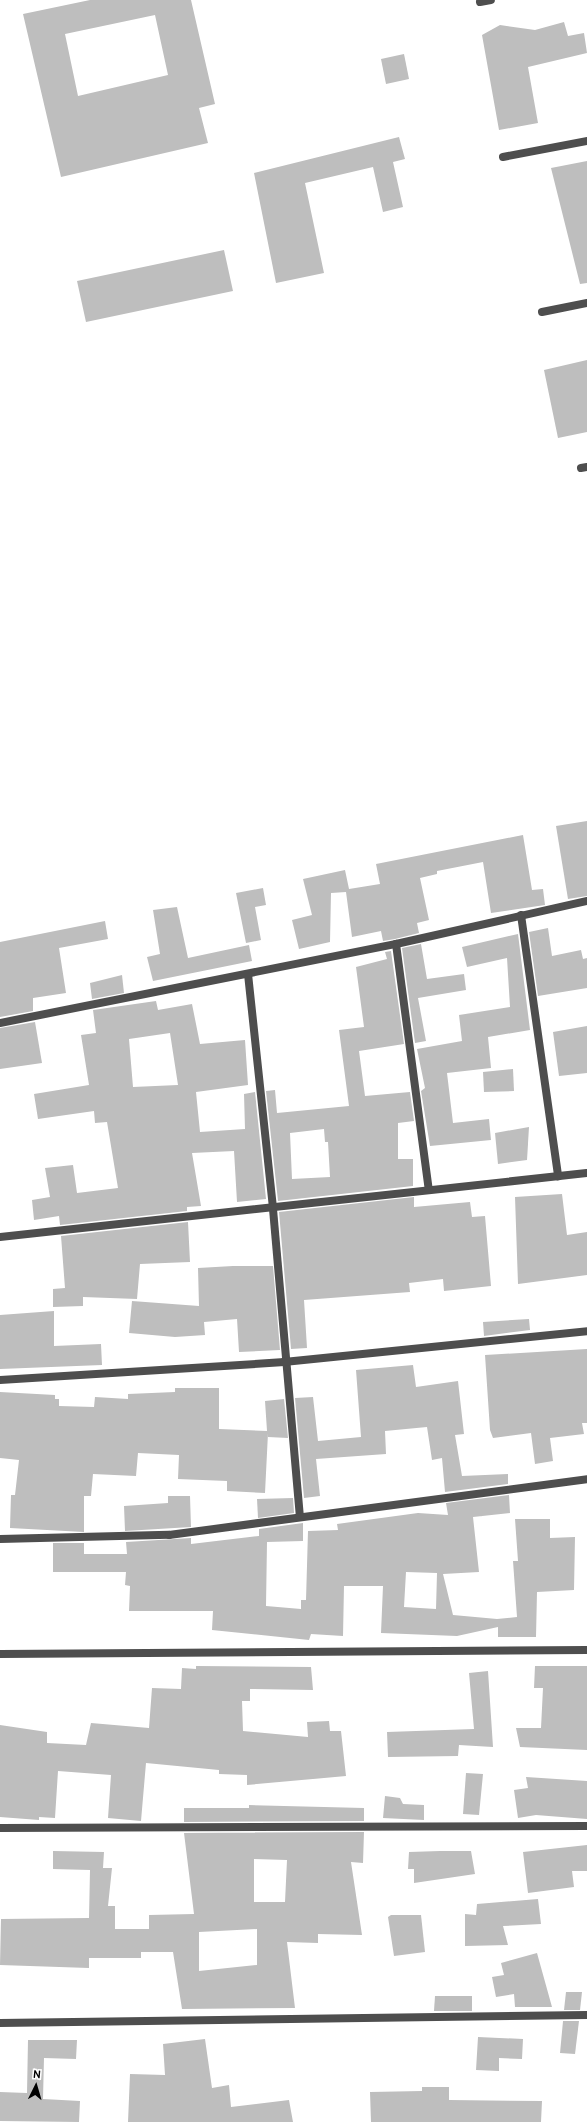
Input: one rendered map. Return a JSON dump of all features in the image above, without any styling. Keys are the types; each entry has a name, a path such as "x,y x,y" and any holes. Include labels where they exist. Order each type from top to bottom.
{"street":[{"path":"480,2 491,0"},
{"path":"503,157 587,141"},
{"path":"542,312 587,303"},
{"path":"0,1023 396,944 587,901"},
{"path":"521,915 558,1176"},
{"path":"396,944 428,1190"},
{"path":"248,974 274,1209 284,1362 300,1516"},
{"path":"0,1237 274,1209 428,1190 587,1173"},
{"path":"0,1380 284,1362 587,1331"},
{"path":"0,1539 169,1536 300,1516 587,1478"},
{"path":"0,1654 587,1650"},
{"path":"0,1828 587,1826"},
{"path":"0,2023 587,2015"}],"building":[{"path":"90,0 191,0 215,104 199,108 208,143 61,177 23,14","holes":["155,15 168,75 78,96 65,34"]},
{"path":"564,22 568,36 584,33 587,53 528,67 538,123 499,130 482,35 500,25 535,30"},
{"path":"404,54 409,79 386,84 381,59"},
{"path":"399,137 405,159 393,162 403,207 383,212 373,167 305,183 324,273 276,283 254,173"},
{"path":"587,161 587,283 580,284 551,168"},
{"path":"224,250 233,291 86,322 77,281"},
{"path":"587,360 587,432 558,438 544,370"},
{"path":"587,821 587,896 568,899 556,826"},
{"path":"523,835 532,890 543,889 545,905 491,913 483,862 437,871 437,874 420,878 429,920 417,923 419,933 395,939 383,941 381,931 352,937 346,892 331,893 330,942 299,949 292,920 312,915 303,879 345,870 349,889 380,884 376,864"},
{"path":"263,888 266,905 255,907 261,940 246,943 236,893"},
{"path":"177,907 188,958 249,945 252,961 153,981 147,957 160,954 153,910"},
{"path":"105,921 108,939 59,948 66,993 33,998 33,1011 0,1017 0,942"},
{"path":"548,928 552,956 581,950 583,959 587,958 587,988 538,996 529,932"},
{"path":"518,934 530,1030 488,1037 491,1068 447,1073 453,1123 489,1119 491,1140 430,1146 421,1091 425,1088 417,1049 462,1041 459,1015 510,1007 507,958 467,967 462,947"},
{"path":"421,944 427,979 464,974 466,990 418,998 426,1041 415,1043 402,948"},
{"path":"391,951 404,1044 359,1051 365,1096 410,1092 414,1121 398,1123 398,1159 413,1159 413,1186 278,1201 266,1091 275,1090 277,1113 349,1106 339,1030 364,1027 356,967 387,959 385,952","holes":["324,1129 325,1142 328,1142 330,1177 292,1179 290,1133"]},
{"path":"122,975 124,993 92,999 90,983"},
{"path":"156,1001 158,1010 192,1004 200,1044 245,1040 248,1085 196,1092 200,1132 245,1129 244,1094 255,1092 266,1199 237,1202 234,1151 192,1153 201,1206 187,1207 187,1211 60,1225 59,1216 34,1220 32,1200 50,1197 45,1168 73,1165 77,1193 118,1188 107,1122 95,1123 94,1111 38,1119 34,1094 89,1085 81,1035 96,1033 93,1010","holes":["170,1033 178,1085 133,1087 129,1039"]},
{"path":"35,1022 42,1063 0,1069 0,1028"},
{"path":"587,1026 587,1073 559,1076 553,1032"},
{"path":"513,1069 514,1091 484,1092 483,1072"},
{"path":"529,1127 527,1160 498,1164 495,1133"},
{"path":"562,1194 567,1235 587,1232 587,1275 518,1284 515,1197"},
{"path":"414,1197 414,1207 470,1202 472,1217 485,1216 491,1286 444,1291 443,1279 409,1283 410,1292 304,1300 307,1348 291,1349 279,1212"},
{"path":"188,1222 190,1262 140,1264 137,1299 83,1297 83,1306 53,1307 53,1289 65,1288 61,1236"},
{"path":"273,1266 280,1350 239,1352 237,1319 204,1322 205,1335 175,1337 129,1333 132,1301 199,1306 198,1268"},
{"path":"54,1311 54,1346 101,1344 102,1365 0,1369 0,1315"},
{"path":"529,1319 530,1330 484,1336 483,1322"},
{"path":"587,1349 587,1423 582,1423 584,1434 550,1438 553,1461 535,1464 531,1433 493,1438 490,1430 485,1355"},
{"path":"413,1365 416,1387 458,1381 464,1434 455,1435 462,1476 508,1474 508,1484 445,1492 442,1458 432,1460 427,1427 385,1431 386,1454 316,1459 320,1496 304,1498 295,1398 313,1397 318,1441 361,1437 356,1370"},
{"path":"175,1388 219,1388 219,1429 267,1431 265,1401 284,1399 288,1438 268,1437 268,1433 265,1493 227,1491 227,1481 178,1479 179,1455 138,1453 136,1476 93,1474 91,1496 84,1496 84,1532 10,1528 11,1495 15,1495 19,1460 0,1458 0,1392 55,1395 55,1399 59,1399 59,1406 94,1407 95,1397 128,1399 128,1394 175,1392"},
{"path":"509,1495 510,1513 473,1517 479,1572 443,1574 453,1615 497,1619 517,1617 513,1561 518,1561 515,1519 550,1519 550,1538 575,1537 574,1590 537,1592 536,1637 498,1637 498,1627 457,1636 381,1633 383,1586 344,1586 343,1636 311,1634 309,1640 212,1630 213,1611 129,1611 130,1586 125,1585 126,1572 53,1572 53,1543 84,1543 84,1554 127,1554 126,1542 191,1538 191,1544 259,1536 259,1529 303,1523 303,1541 267,1542 266,1606 301,1609 301,1600 306,1600 308,1531 338,1530 337,1524 418,1513 448,1515 446,1503","holes":["406,1572 437,1573 436,1609 404,1607"]},
{"path":"168,1496 190,1496 191,1527 125,1531 124,1506 168,1503"},
{"path":"293,1498 294,1513 258,1518 257,1499"},
{"path":"196,1666 311,1667 313,1690 250,1689 250,1701 242,1701 243,1731 308,1737 307,1722 329,1721 330,1731 341,1731 346,1776 247,1785 247,1775 219,1774 219,1770 146,1763 141,1821 108,1818 111,1775 58,1771 55,1818 39,1817 39,1820 0,1817 0,1725 47,1732 47,1743 86,1745 91,1723 149,1728 152,1688 181,1689 182,1668 196,1669"},
{"path":"535,1666 587,1666 587,1750 520,1747 516,1728 541,1728 543,1688 534,1688"},
{"path":"488,1671 493,1747 459,1745 458,1756 388,1757 387,1732 474,1729 469,1673"},
{"path":"466,1773 483,1774 479,1815 463,1814"},
{"path":"526,1777 587,1781 587,1819 536,1815 518,1818 514,1790 528,1788"},
{"path":"385,1796 400,1798 403,1804 424,1805 424,1820 383,1818"},
{"path":"249,1805 364,1808 364,1821 184,1822 184,1808 249,1808"},
{"path":"364,1832 363,1863 351,1862 362,1935 318,1934 318,1943 287,1942 295,2008 182,2009 173,1952 141,1952 141,1958 89,1958 89,1968 0,1965 1,1919 89,1918 90,1870 53,1869 53,1851 104,1852 103,1868 112,1868 108,1906 115,1906 115,1929 149,1929 149,1915 194,1914 184,1833","holes":["254,1859 287,1860 285,1902 254,1902","257,1929 257,1965 199,1971 199,1932"]},
{"path":"587,1845 587,1871 572,1871 574,1887 528,1893 523,1852"},
{"path":"471,1851 475,1874 414,1883 414,1869 408,1869 409,1852"},
{"path":"538,1899 541,1924 503,1926 508,1945 465,1946 465,1914 476,1915 477,1904"},
{"path":"391,1915 421,1915 425,1952 394,1956 388,1917"},
{"path":"537,1953 552,2007 515,2007 514,1994 496,1997 492,1977 504,1975 501,1963"},
{"path":"566,1992 582,1992 580,2010 564,2010"},
{"path":"435,1996 472,1996 472,2011 434,2011"},
{"path":"563,2021 579,2021 575,2054 560,2053"},
{"path":"478,2037 523,2039 522,2059 499,2058 499,2071 476,2070"},
{"path":"205,2039 212,2088 229,2085 231,2107 289,2100 293,2122 128,2122 130,2074 165,2075 163,2044"},
{"path":"28,2040 77,2040 76,2059 44,2058 43,2099 80,2101 79,2122 0,2121 0,2092 27,2093"},
{"path":"422,2087 449,2087 449,2100 542,2101 541,2122 371,2122 370,2092 422,2091"}]}
